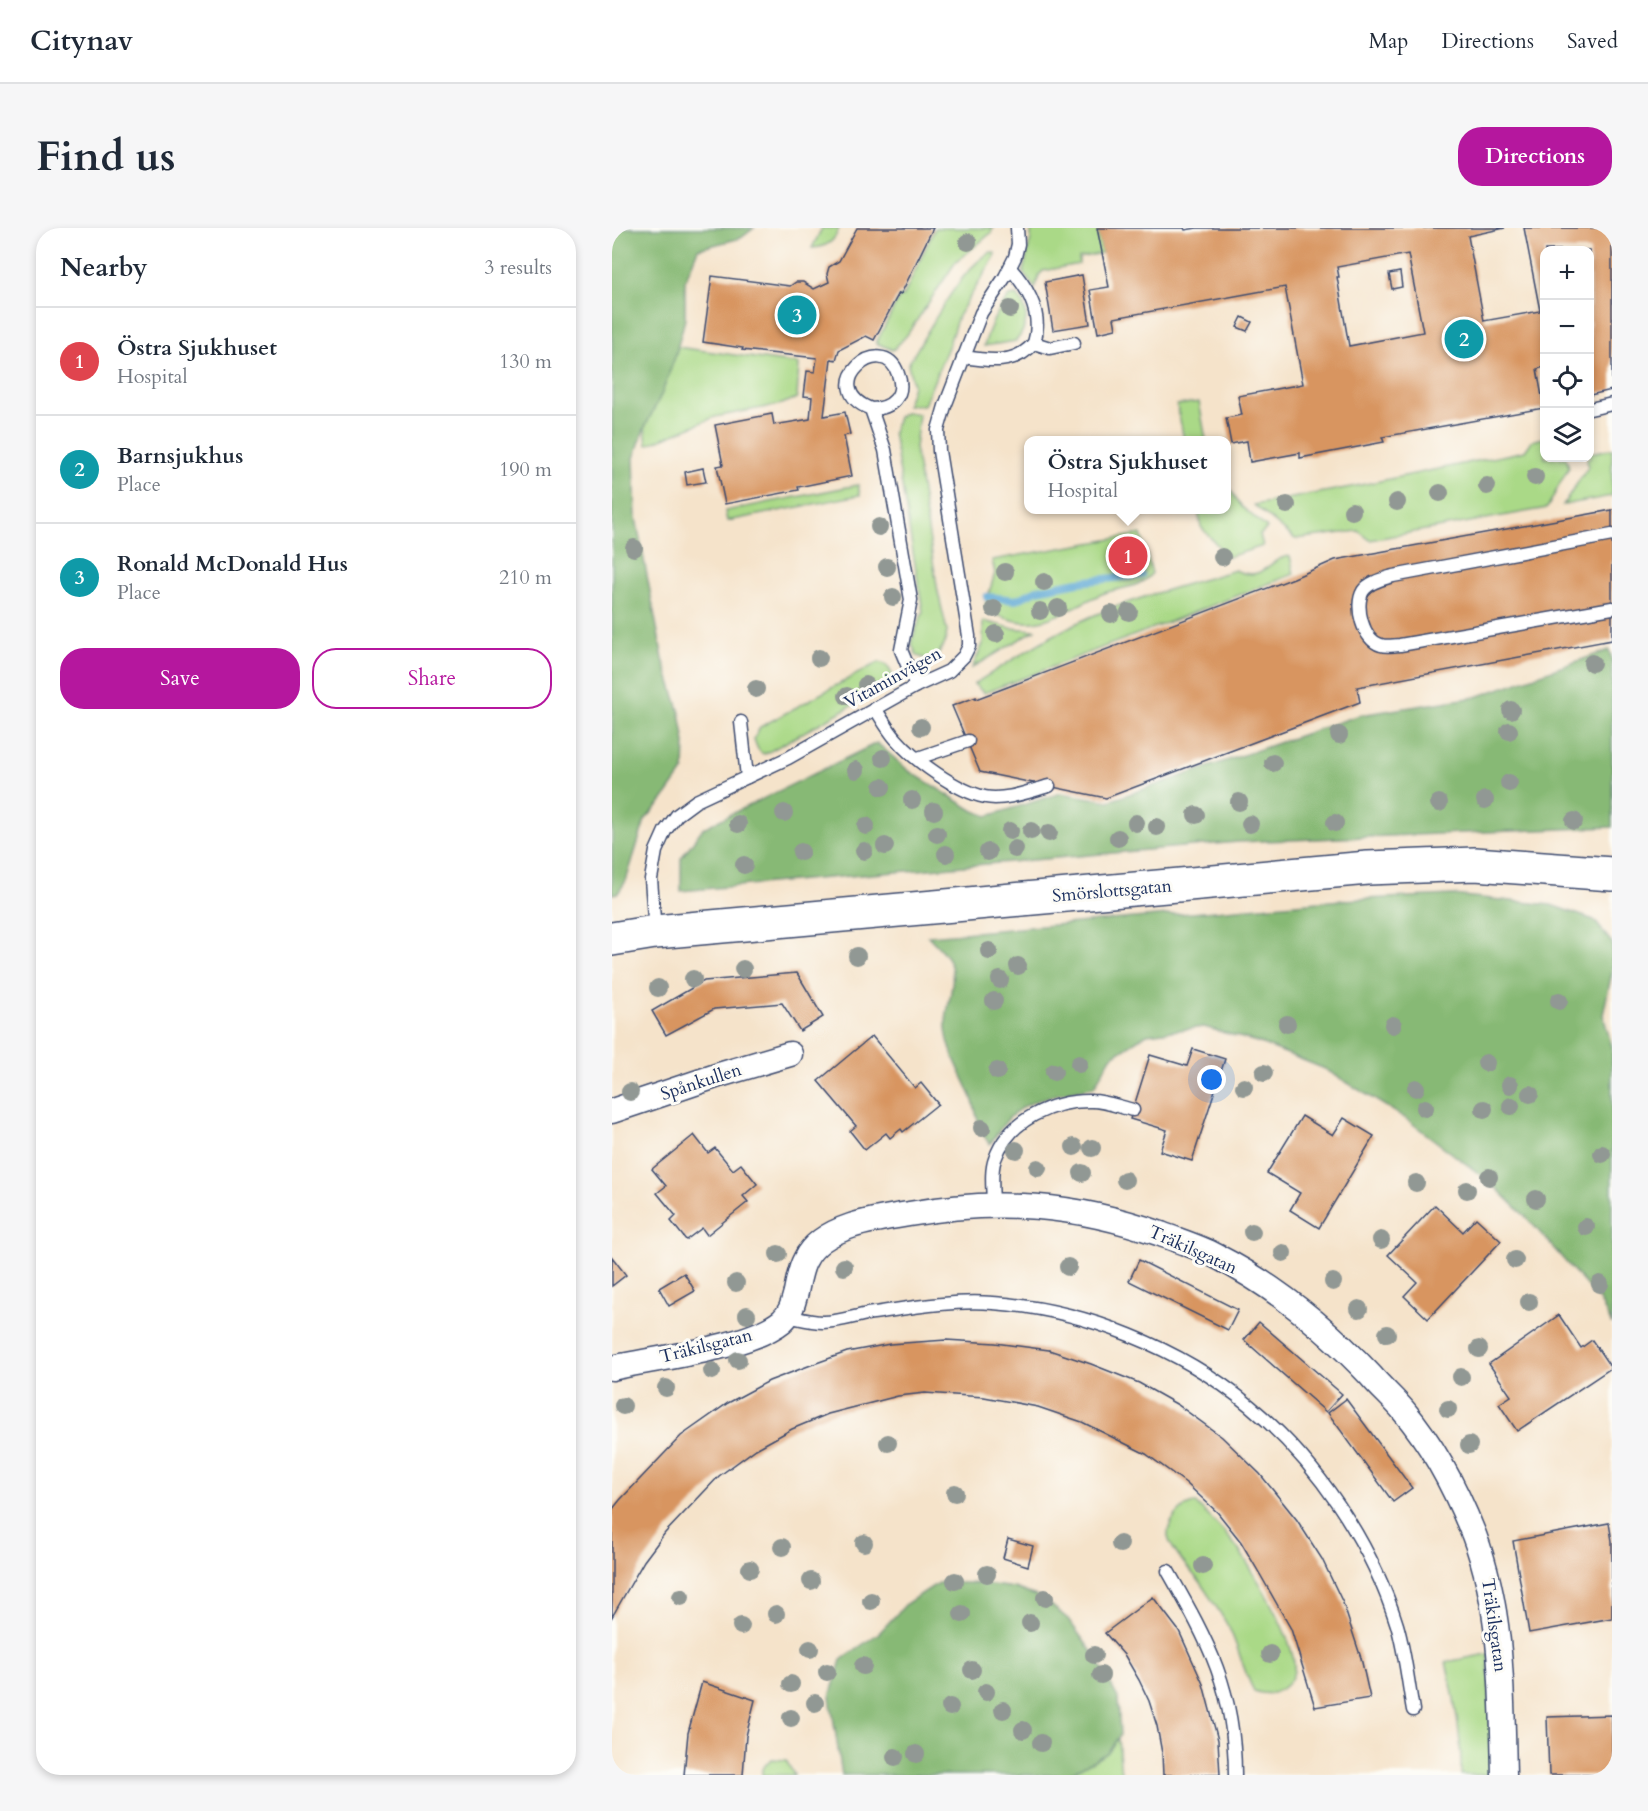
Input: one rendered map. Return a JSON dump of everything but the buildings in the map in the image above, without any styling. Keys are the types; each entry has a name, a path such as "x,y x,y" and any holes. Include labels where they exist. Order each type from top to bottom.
{"street":[{"name":"Smörslottsgatan","path":"612,939 655,932 1377,867 1475,864 1612,874"},
{"name":"Spånkullen","path":"612,1111 790,1054"},
{"name":"Träkilsgatan","path":"612,1368 745,1339 772,1327 787,1316 792,1308 805,1260 820,1241 849,1227 933,1209 1018,1204 1060,1208 1136,1225 1215,1255 1284,1298 1346,1350 1404,1411 1433,1453 1459,1500 1486,1572 1499,1648 1504,1775"}],"lane":[{"name":"Vitaminvägen","path":"655,932 651,879 656,851 665,831 677,815 696,801 788,758 875,708 949,670 964,656 969,646 966,611 939,451 938,430 981,313 1015,257 1017,228"},
{"path":"963,357 1006,360 1020,356 1035,343 1038,322 1034,309 1027,291 1010,268"},
{"path":"1035,343 1050,348 1074,343"},
{"path":"868,358 877,358 892,363 901,383 899,395 892,404 881,409 871,409 862,406 855,399 849,383 853,371 859,364 868,358"},
{"path":"1594,408 1612,404"},
{"path":"871,409 885,450 911,600 901,650 916,686"},
{"path":"1612,535 1393,576 1368,587 1363,592 1360,603 1362,625 1375,643 1383,646 1612,608"},
{"path":"875,708 897,740 936,773 960,787 986,797 1013,796 1049,786"},
{"path":"741,722 747,777"},
{"path":"918,758 968,741"},
{"path":"993,1205 994,1161 1005,1136 1032,1116 1067,1102 1094,1101 1132,1110"},
{"path":"787,1316 823,1322 910,1307 990,1303 1030,1306 1070,1314 1185,1360 1218,1381 1250,1406 1276,1431 1304,1461 1347,1520 1371,1560 1397,1626 1413,1710"},
{"path":"1168,1571 1205,1635 1221,1676 1230,1707 1235,1749 1235,1775"}],"green space":[{"path":"612,228 754,228 741,238 698,249 685,281 685,319 675,357 634,458 636,518 663,659 680,713 685,743 684,770 663,800 645,820 626,881 618,893 612,894"},
{"path":"822,228 839,228 829,243 812,248"},
{"path":"935,228 993,228 991,233 955,263 907,335 893,350 876,343 900,296 903,297"},
{"path":"1031,228 1097,228 1102,253 1079,258 1079,264 1043,271 1039,275 1035,288 1023,272"},
{"path":"991,252 995,253 994,258 958,316 924,405 907,405 913,385 908,364 956,287 979,261"},
{"path":"1017,295 1026,312 1025,324 1020,336 1016,341 984,346 1000,308 1009,296"},
{"path":"677,347 799,364 797,398 782,404 715,417 647,445 645,427 662,393"},
{"path":"1199,402 1205,436 1183,436 1177,405"},
{"path":"906,412 919,414 915,448 938,592 947,631 945,643 934,661 917,656 911,642 923,612 893,432 898,417"},
{"path":"1540,439 1540,462 1567,462 1569,467 1547,508 1370,540 1358,531 1295,539 1254,505 1525,451 1532,441"},
{"path":"1612,449 1612,496 1563,505 1588,467 1587,462 1594,462 1594,452"},
{"path":"858,485 860,495 727,521 725,511"},
{"path":"1231,491 1242,507 1267,528 1260,535 1263,546 1228,557 1201,527 1199,514 1231,514"},
{"path":"1141,534 1152,573 1142,582 1102,594 1040,621 1026,622 1007,619 985,606 995,573 992,560"},
{"path":"1290,556 1294,574 984,693 974,684 1060,632 1107,610 1235,570 1253,574"},
{"path":"983,621 1011,628 1035,630 972,668 983,644"},
{"path":"1609,650 1612,660 1612,827 1238,842 681,891 681,858 703,828 877,743 909,771 974,811 988,816 1061,793 1109,801 1360,715 1476,697"},
{"path":"879,662 888,667 894,682 765,754 759,750 754,739 760,727"},
{"path":"1453,895 1551,905 1594,920 1612,943 1612,972 1603,1015 1612,1047 1612,1325 1600,1301 1528,1219 1490,1182 1405,1118 1325,1069 1260,1043 1204,1027 1147,1034 1111,1057 1094,1087 1049,1096 1018,1110 990,1144 983,1134 972,1098 953,1056 946,1029 952,969 945,954 928,936 1342,900"},
{"path":"1195,1503 1239,1551 1281,1623 1293,1658 1294,1671 1288,1684 1277,1692 1266,1694 1254,1691 1226,1622 1169,1541 1168,1531 1173,1520 1180,1510"},
{"path":"938,1583 978,1583 1014,1588 1042,1598 1068,1619 1095,1656 1118,1698 1120,1735 1107,1753 1067,1775 842,1775 830,1697 841,1660 879,1633 907,1603"},
{"path":"1488,1654 1492,1775 1461,1775 1457,1718 1446,1662"},
{"path":"1118,1738 1121,1775 1067,1775 1107,1753"},
{"path":"771,1759 786,1760 794,1775 762,1775 762,1769"}],"waterway":[{"path":"987,597 1016,600 1037,590 1078,582 1141,575"}],"place":[{"name":"Ronald McDonald Hus","path":"797,315"},
{"name":"Barnsjukhus","path":"1464,339"},
{"name":"Östra Sjukhuset","path":"1128,556"}]}
